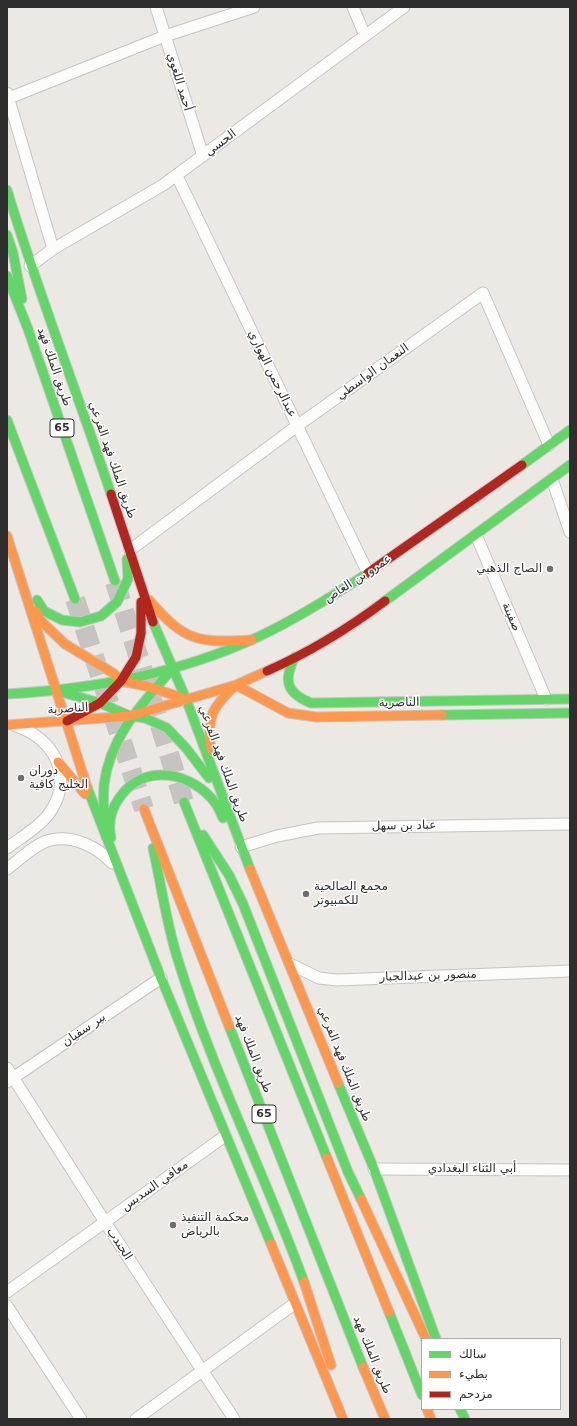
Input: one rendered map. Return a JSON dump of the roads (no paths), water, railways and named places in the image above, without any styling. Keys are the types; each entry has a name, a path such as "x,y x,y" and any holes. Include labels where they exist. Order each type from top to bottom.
{"main road":[{"name":"طريق الملك فهد الفرعي","path":"7,190 30,266 82,406 124,530 142,590 186,699 241,847 374,1169 436,1338"},
{"path":"7,235 13,253 28,329"},
{"name":"طريق الملك فهد","path":"7,276 28,329 115,581"},
{"path":"7,420 75,599"},
{"name":"عمرو بن العاص","path":"121,681 173,668 222,652 252,640 326,601 416,542 570,430"},
{"path":"130,716 236,685 295,657 360,620 570,465"},
{"path":"7,536 9,548 44,611 62,620 80,622 101,616 116,602 128,579 124,530"},
{"path":"15,559 58,691 93,806 104,830 161,978 225,1136 261,1217 294,1304 343,1419"},
{"path":"20,578 41,621 66,644 113,674 121,681 155,689 186,699"},
{"path":"142,590 162,616 179,632 200,641 252,640"},
{"path":"67,721 100,703 121,681 136,657 141,633 142,590"},
{"name":"الناصرية","path":"295,657 289,668 287,678 290,690 298,699 311,703 570,699"},
{"path":"104,830 104,779 112,748 130,716 173,668"},
{"name":"الناصرية","path":"7,694 58,691 121,681"},
{"path":"221,792 208,731 210,716 219,700 236,685"},
{"name":"الناصرية","path":"236,685 288,713 316,717 570,713"},
{"path":"58,691 100,703 130,716 145,718 167,728 186,748 221,792"},
{"name":"الناصرية","path":"7,726 130,716"},
{"path":"58,762 77,782 93,806"},
{"path":"119,871 109,831 112,812 122,792 133,782 150,774 168,775 192,783 214,802 241,847"},
{"path":"421,1393 184,802 229,875 243,904 348,1172 426,1338"},
{"name":"طريق الملك فهد","path":"347,1419 315,1313 285,1230 201,1027 177,959 144,809 357,1352 385,1419"}],"street":[{"name":"أحمد اللغوي","path":"156,7 203,156"},
{"path":"53,249 8,96 165,36 254,7"},
{"path":"353,7 365,36"},
{"name":"الحسي","path":"30,266 53,249 164,186 404,7"},
{"name":"عبدالرحمن الهواري","path":"177,176 368,573"},
{"name":"النعمان الواسطي","path":"130,550 297,426 483,293 549,445"},
{"path":"552,479 570,532"},
{"name":"صفينة","path":"476,535 546,699"},
{"path":"7,726 16,726 42,738 51,749 58,762 61,776 60,791 55,804 47,816 7,848"},
{"name":"عباد بن سهل","path":"241,847 277,836 318,828 570,824"},
{"path":"7,869 40,845 50,840 66,840 81,842 104,853 119,871"},
{"name":"منصور بن عبدالجبار","path":"290,964 319,978 337,980 570,970"},
{"name":"بير سفيان","path":"10,1080 161,978"},
{"name":"الجندب","path":"7,1068 10,1080 234,1419"},
{"name":"معافي السديس","path":"7,1292 225,1136"},
{"name":"أبي الثناء البغدادي","path":"374,1169 570,1170"},
{"path":"136,1419 294,1304"},
{"path":"7,1306 80,1419"}],"tunnel":[{"path":"115,582 184,802"},
{"path":"75,599 144,809"}],"place":[{"name":"الصاج الذهبي","path":"550,569"},
{"name":"دوران الخليج كافية","path":"21,778"},
{"name":"مجمع الصالحية للكمبيوتر","path":"306,894"},
{"name":"محكمة التنفيذ بالرياض","path":"173,1225"}]}
